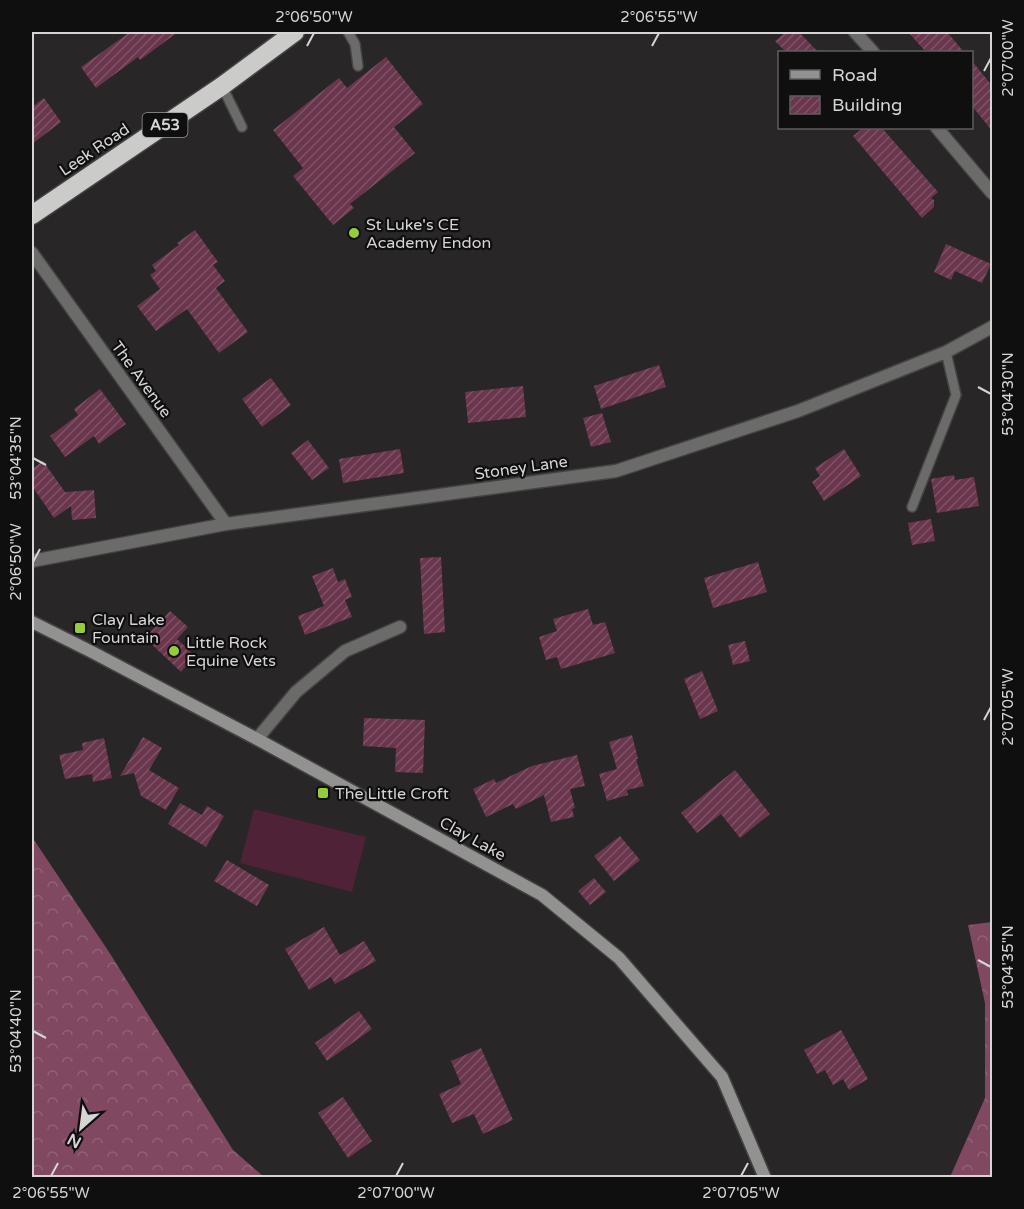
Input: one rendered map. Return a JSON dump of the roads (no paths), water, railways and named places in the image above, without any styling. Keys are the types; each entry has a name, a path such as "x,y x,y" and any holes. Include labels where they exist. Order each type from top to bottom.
{"highway":[{"name":"Leek Road","path":"32,215 222,86 295,32"}],"main road":[{"name":"Clay Lake","path":"32,622 256,739 542,895 619,958 722,1077 765,1178"}],"street":[{"path":"855,32 872,51"},
{"path":"938,129 993,193"},
{"name":"The Avenue","path":"32,253 226,524"},
{"name":"Stoney Lane","path":"32,561 226,524 616,471 798,411 946,352 993,327"},
{"path":"256,739 296,692 345,651 400,627"}],"lane":[{"path":"348,32 355,44 358,66"},
{"path":"222,86 242,127"},
{"path":"912,507 956,395 946,352"}],"place":[{"name":"St Luke's CE Academy Endon","path":"354,233"},
{"name":"Clay Lake Fountain","path":"80,628"},
{"name":"Little Rock Equine Vets","path":"174,651"},
{"name":"The Little Croft","path":"323,793"}]}
